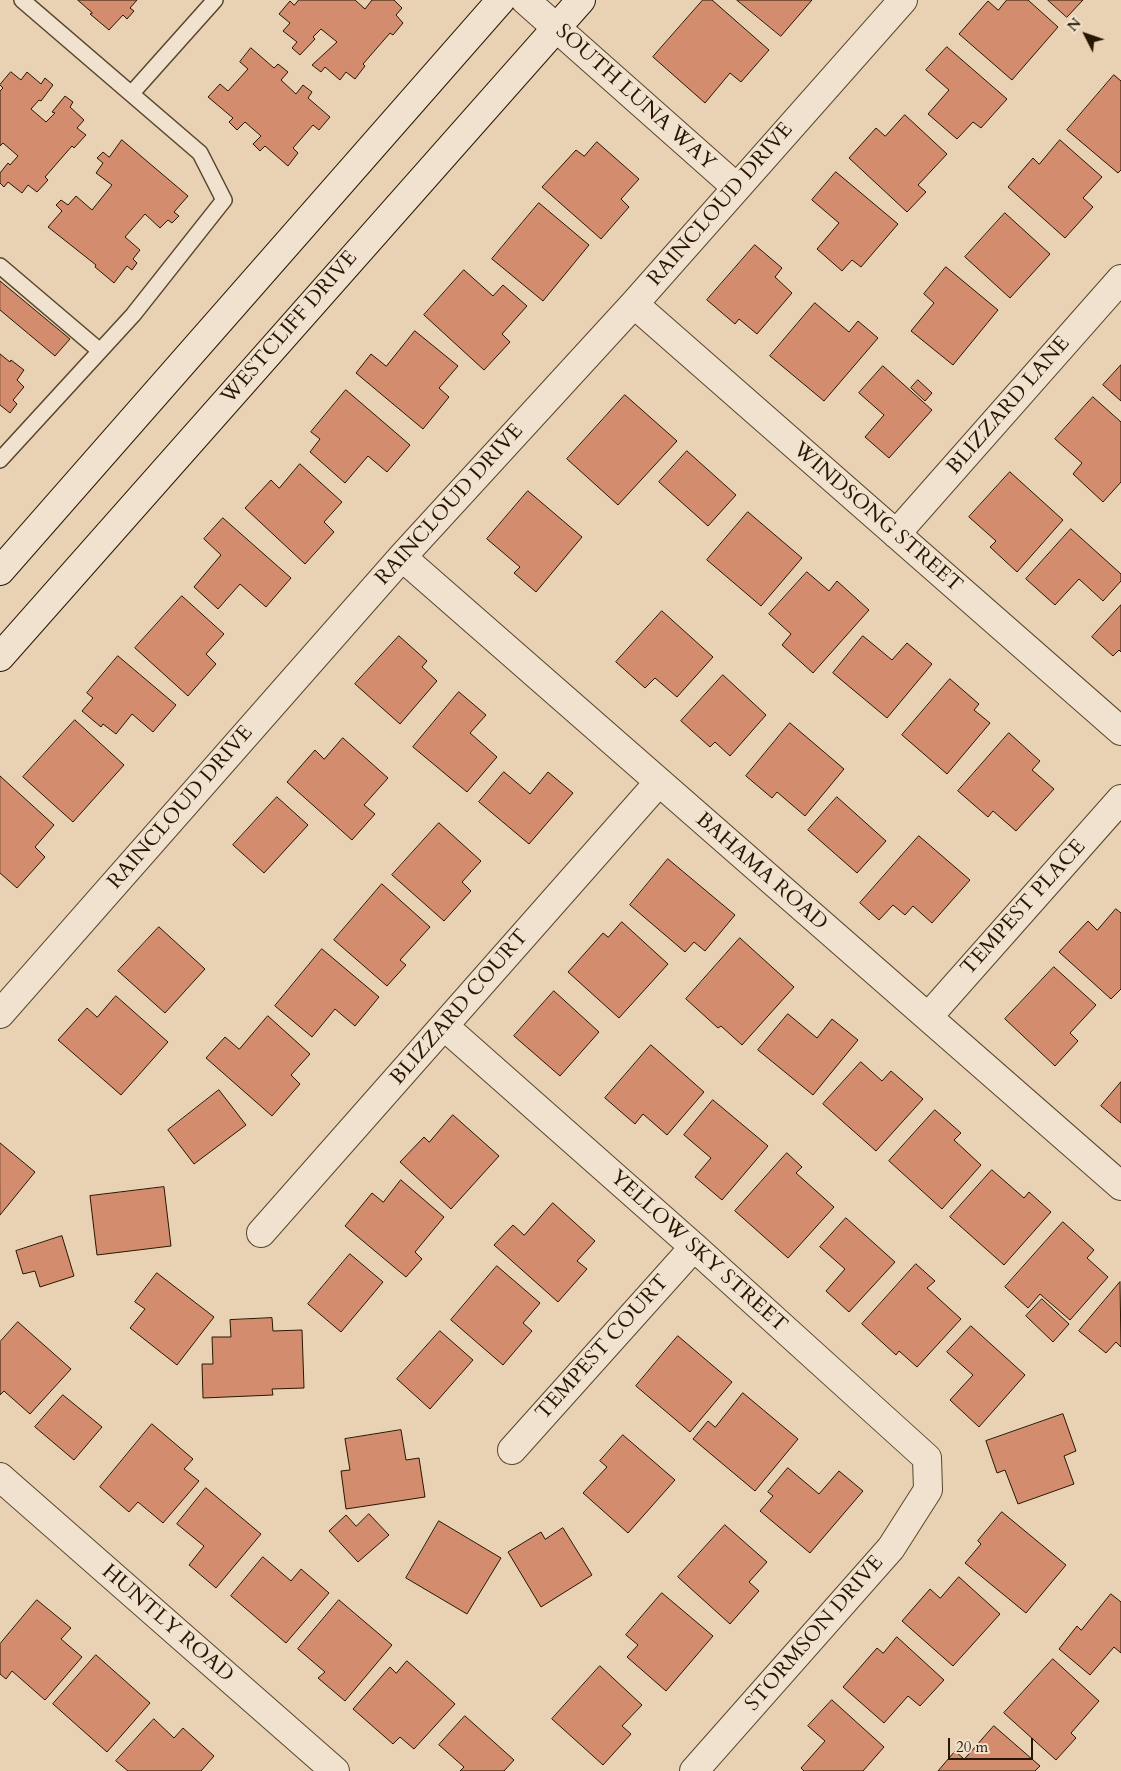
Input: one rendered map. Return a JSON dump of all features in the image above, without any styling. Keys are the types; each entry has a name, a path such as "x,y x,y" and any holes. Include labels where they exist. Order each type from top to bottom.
{"street":[{"path":"0,571 501,0"},
{"name":"WESTCLIFF DRIVE","path":"0,657 581,0"},
{"name":"RAINCLOUD DRIVE","path":"0,1014 402,557 634,304 903,0"},
{"name":"SOUTH LUNA WAY","path":"529,4 736,188"},
{"name":"BLIZZARD LANE","path":"896,534 1121,278"},
{"name":"WINDSONG STREET","path":"634,304 1121,731"},
{"name":"BAHAMA ROAD","path":"402,557 1121,1186"},
{"name":"BLIZZARD COURT","path":"262,1233 659,782"},
{"name":"TEMPEST PLACE","path":"928,1017 1121,799"},
{"name":"YELLOW SKY STREET","path":"444,1026 694,1247 927,1458 928,1490"},
{"name":"TEMPEST COURT","path":"512,1450 694,1247"},
{"name":"HUNTLY ROAD","path":"0,1477 335,1771"},
{"name":"STORMSON DRIVE","path":"694,1771 891,1548 928,1490"}],"lane":[{"path":"0,460 133,314 224,200 200,153 22,0"},
{"path":"132,93 215,0"},
{"path":"0,266 100,351"}],"building":[{"path":"78,0 137,0 130,8 134,11 127,19 123,15 109,30 90,14 92,13"},
{"path":"299,0 355,0 365,9 372,0 394,0 402,8 396,15 403,23 393,35 390,33 363,64 365,66 355,79 346,72 340,80 325,67 321,72 312,65 337,42 321,29 313,37 315,39 300,55 292,48 297,42 283,31 290,23 279,14 290,1 294,5"},
{"path":"703,0 712,0 769,50 741,82 730,73 705,103 653,57"},
{"path":"737,0 812,0 781,36"},
{"path":"1007,0 1028,0 1058,27 1012,80 959,34 988,1 998,10"},
{"path":"1048,0 1083,0 1067,17"},
{"path":"947,47 1007,99 981,128 973,122 957,139 928,114 949,90 926,70"},
{"path":"251,48 274,68 278,64 288,72 281,80 296,94 303,85 312,92 308,98 330,117 319,130 313,125 293,148 298,153 288,166 265,146 260,151 253,144 261,136 245,122 237,130 229,122 233,118 208,97 220,84 228,91 248,69 240,62"},
{"path":"11,72 21,80 27,72 41,84 45,78 53,85 41,101 39,100 31,109 46,122 55,113 52,112 65,96 73,102 70,107 84,120 77,128 86,135 74,148 72,146 45,177 48,180 37,192 28,185 22,193 8,182 4,187 0,183 0,173 8,163 10,165 18,156 3,143 0,146 0,91 3,88 0,85"},
{"path":"1114,75 1121,81 1121,170 1118,173 1067,130"},
{"path":"905,115 947,154 918,185 926,192 907,212 849,158 876,128 885,136"},
{"path":"122,140 188,196 174,212 179,216 172,223 168,220 160,228 145,214 125,237 140,250 133,259 137,263 132,270 127,266 114,283 95,267 96,265 48,227 62,211 56,205 61,200 68,205 76,196 92,210 112,185 96,173 103,163 97,158 103,152 109,157"},
{"path":"1060,140 1102,177 1083,198 1093,207 1065,238 1008,187 1033,158 1039,164"},
{"path":"597,142 639,179 621,199 629,207 601,239 542,187 576,150 584,156"},
{"path":"836,172 898,224 861,267 852,260 842,271 817,249 839,223 812,200"},
{"path":"539,203 589,245 543,301 492,259"},
{"path":"1005,213 1050,254 1010,298 965,257"},
{"path":"755,245 782,268 775,277 792,293 757,334 739,319 735,324 707,300"},
{"path":"946,267 998,310 953,365 911,331 934,303 924,294"},
{"path":"464,270 493,296 503,285 527,306 502,334 510,342 484,370 424,315"},
{"path":"0,281 70,339 55,356 0,310"},
{"path":"815,303 849,332 858,321 878,338 824,401 770,356"},
{"path":"415,331 458,366 439,388 449,397 423,429 356,373 371,354 386,366"},
{"path":"0,354 24,370 17,380 24,387 13,400 17,404 10,413 0,405"},
{"path":"1121,365 1121,401 1103,385"},
{"path":"883,366 932,410 889,458 865,437 884,415 859,393"},
{"path":"918,380 932,393 925,401 911,388"},
{"path":"346,390 410,445 387,472 368,456 345,483 310,452 320,439 311,432"},
{"path":"625,395 677,441 618,505 567,459"},
{"path":"1093,397 1121,422 1121,482 1103,502 1073,474 1082,463 1055,439"},
{"path":"687,451 736,495 708,526 659,482"},
{"path":"300,464 342,502 324,522 334,532 305,564 245,508 271,480 279,488"},
{"path":"1010,472 1063,520 1017,572 990,547 996,541 969,517"},
{"path":"528,491 582,537 536,592 514,573 520,567 487,539"},
{"path":"748,512 802,558 761,606 707,560"},
{"path":"223,518 291,578 266,607 240,584 218,609 194,587 221,555 204,539"},
{"path":"1071,529 1121,574 1121,581 1103,601 1079,579 1055,605 1026,579"},
{"path":"807,572 829,591 837,581 869,610 813,673 782,645 791,634 769,614"},
{"path":"182,596 224,634 206,654 216,664 188,696 135,648"},
{"path":"1121,605 1121,652 1119,650 1113,656 1092,637"},
{"path":"662,611 713,657 677,697 655,678 645,688 616,662"},
{"path":"399,636 427,661 422,667 437,681 400,724 355,684"},
{"path":"863,636 892,660 907,643 932,664 887,718 833,673"},
{"path":"118,656 176,705 153,732 132,714 116,734 103,724 101,727 82,711 93,698 87,693"},
{"path":"723,675 766,715 730,756 715,742 710,747 681,721"},
{"path":"950,679 979,704 974,710 990,723 947,774 902,735"},
{"path":"459,692 486,715 470,733 497,757 467,792 413,747"},
{"path":"75,720 124,765 73,822 23,777"},
{"path":"790,723 844,769 805,816 777,792 772,798 746,776"},
{"path":"1009,733 1040,761 1032,770 1054,789 1016,831 993,811 988,817 958,791"},
{"path":"343,738 388,778 364,805 375,814 352,840 287,782 315,750 324,759"},
{"path":"504,772 530,794 548,772 573,793 529,844 479,802"},
{"path":"0,776 54,825 35,847 45,857 17,888 0,873"},
{"path":"277,797 308,825 264,873 233,845"},
{"path":"837,797 886,841 857,873 808,830"},
{"path":"439,823 481,861 462,882 471,891 444,921 392,875"},
{"path":"919,836 970,880 932,923 913,906 905,915 893,905 879,920 860,903"},
{"path":"668,859 735,915 705,951 694,942 685,952 630,905"},
{"path":"382,884 430,927 400,960 406,965 387,986 334,940"},
{"path":"1116,909 1121,913 1121,989 1111,999 1059,952 1088,921 1097,930"},
{"path":"622,922 668,964 619,1018 568,972 603,933 608,937"},
{"path":"159,927 205,969 165,1013 118,971"},
{"path":"740,938 794,987 742,1045 721,1026 718,1028 686,999"},
{"path":"322,949 379,997 355,1026 335,1009 312,1037 275,1006"},
{"path":"1054,967 1096,1005 1070,1033 1078,1041 1055,1066 1005,1019"},
{"path":"554,991 599,1032 560,1076 514,1036"},
{"path":"116,996 168,1042 121,1095 58,1040 87,1008 97,1017"},
{"path":"788,1014 817,1038 832,1019 858,1040 813,1095 758,1050"},
{"path":"268,1016 310,1054 291,1075 300,1084 272,1116 206,1058 225,1037 239,1049"},
{"path":"651,1045 704,1092 667,1135 643,1114 635,1124 605,1098"},
{"path":"861,1062 882,1081 891,1071 923,1099 876,1151 823,1104"},
{"path":"1121,1082 1121,1123 1101,1106"},
{"path":"219,1090 246,1125 194,1164 168,1130"},
{"path":"713,1100 768,1146 722,1200 695,1177 711,1158 684,1135"},
{"path":"935,1110 961,1133 954,1140 981,1165 942,1209 889,1161"},
{"path":"453,1115 499,1156 451,1209 400,1162 424,1137 429,1142"},
{"path":"0,1143 35,1172 0,1215"},
{"path":"787,1153 802,1167 796,1173 834,1207 788,1258 735,1211"},
{"path":"992,1170 1024,1198 1029,1192 1051,1212 1004,1265 950,1217"},
{"path":"401,1180 444,1217 415,1252 422,1259 406,1277 345,1226 372,1193 383,1202"},
{"path":"164,1187 171,1246 97,1255 90,1196"},
{"path":"553,1203 595,1241 577,1261 587,1269 558,1302 494,1245 513,1225 524,1235"},
{"path":"846,1218 895,1262 849,1312 826,1291 845,1269 820,1247"},
{"path":"1063,1222 1094,1250 1087,1258 1108,1277 1070,1320 1040,1294 1028,1308 1005,1287"},
{"path":"62,1236 74,1276 40,1287 35,1271 23,1274 16,1251"},
{"path":"350,1254 383,1282 341,1332 308,1304"},
{"path":"916,1264 935,1281 927,1288 961,1319 917,1367 899,1351 896,1355 862,1324"},
{"path":"497,1266 540,1303 523,1323 532,1331 503,1365 451,1320"},
{"path":"157,1273 214,1317 177,1365 130,1328 145,1309 135,1302"},
{"path":"1120,1282 1121,1347 1116,1342 1106,1353 1079,1331"},
{"path":"1042,1299 1069,1324 1053,1342 1026,1316"},
{"path":"272,1318 273,1331 302,1330 304,1388 272,1389 273,1395 203,1398 202,1364 213,1364 212,1337 231,1337 230,1320"},
{"path":"18,1322 71,1369 30,1414 4,1391 0,1395 0,1342"},
{"path":"971,1326 1025,1375 979,1427 950,1400 973,1375 947,1352"},
{"path":"440,1331 473,1360 430,1409 397,1379"},
{"path":"678,1336 732,1382 690,1432 636,1386"},
{"path":"743,1393 798,1439 755,1491 693,1439 708,1421 715,1427"},
{"path":"63,1395 102,1427 74,1460 35,1427"},
{"path":"1063,1414 1076,1451 1064,1456 1074,1484 1018,1504 1005,1470 997,1473 986,1441"},
{"path":"152,1424 193,1459 184,1469 199,1481 163,1523 138,1502 129,1512 100,1487"},
{"path":"401,1430 406,1460 419,1458 425,1497 346,1509 341,1471 350,1470 345,1439"},
{"path":"623,1435 675,1480 628,1533 583,1493 607,1467 600,1461"},
{"path":"788,1468 819,1494 839,1471 863,1491 810,1553 760,1511 773,1496 768,1492"},
{"path":"206,1488 261,1534 216,1588 189,1565 204,1546 177,1524"},
{"path":"1002,1512 1066,1565 1026,1613 965,1563 981,1544 978,1541"},
{"path":"369,1514 389,1535 358,1562 329,1531 346,1515 356,1526"},
{"path":"439,1521 501,1558 467,1614 406,1578"},
{"path":"725,1525 767,1562 749,1582 759,1591 730,1624 678,1577"},
{"path":"563,1528 592,1575 541,1607 508,1552 541,1532 545,1539"},
{"path":"263,1557 291,1581 301,1569 329,1593 286,1643 231,1596"},
{"path":"959,1577 1000,1614 953,1666 902,1621 930,1589 940,1598"},
{"path":"662,1593 713,1636 666,1691 627,1657 638,1645 626,1635"},
{"path":"1111,1594 1121,1602 1121,1653 1114,1647 1090,1675 1059,1649 1077,1626 1081,1630"},
{"path":"37,1600 71,1628 61,1639 82,1657 45,1700 12,1671 6,1679 0,1674 0,1644"},
{"path":"339,1600 392,1645 345,1701 318,1678 325,1672 298,1649"},
{"path":"897,1637 944,1680 920,1706 908,1696 884,1723 843,1687 877,1648 883,1653"},
{"path":"96,1655 150,1703 107,1752 53,1704"},
{"path":"1053,1659 1099,1701 1071,1733 1076,1738 1056,1760 1004,1713"},
{"path":"407,1661 455,1704 414,1749 400,1737 393,1744 353,1709 390,1667 396,1673"},
{"path":"600,1666 642,1705 622,1726 631,1734 603,1765 552,1719"},
{"path":"832,1700 884,1747 863,1771 804,1771 801,1768 825,1741 808,1726"},
{"path":"465,1716 514,1760 504,1771 460,1771 464,1767 439,1745"},
{"path":"154,1719 174,1738 183,1728 214,1756 201,1771 128,1771 116,1761"},
{"path":"994,1726 1040,1766 1035,1771 938,1771 955,1751 964,1759"}]}
